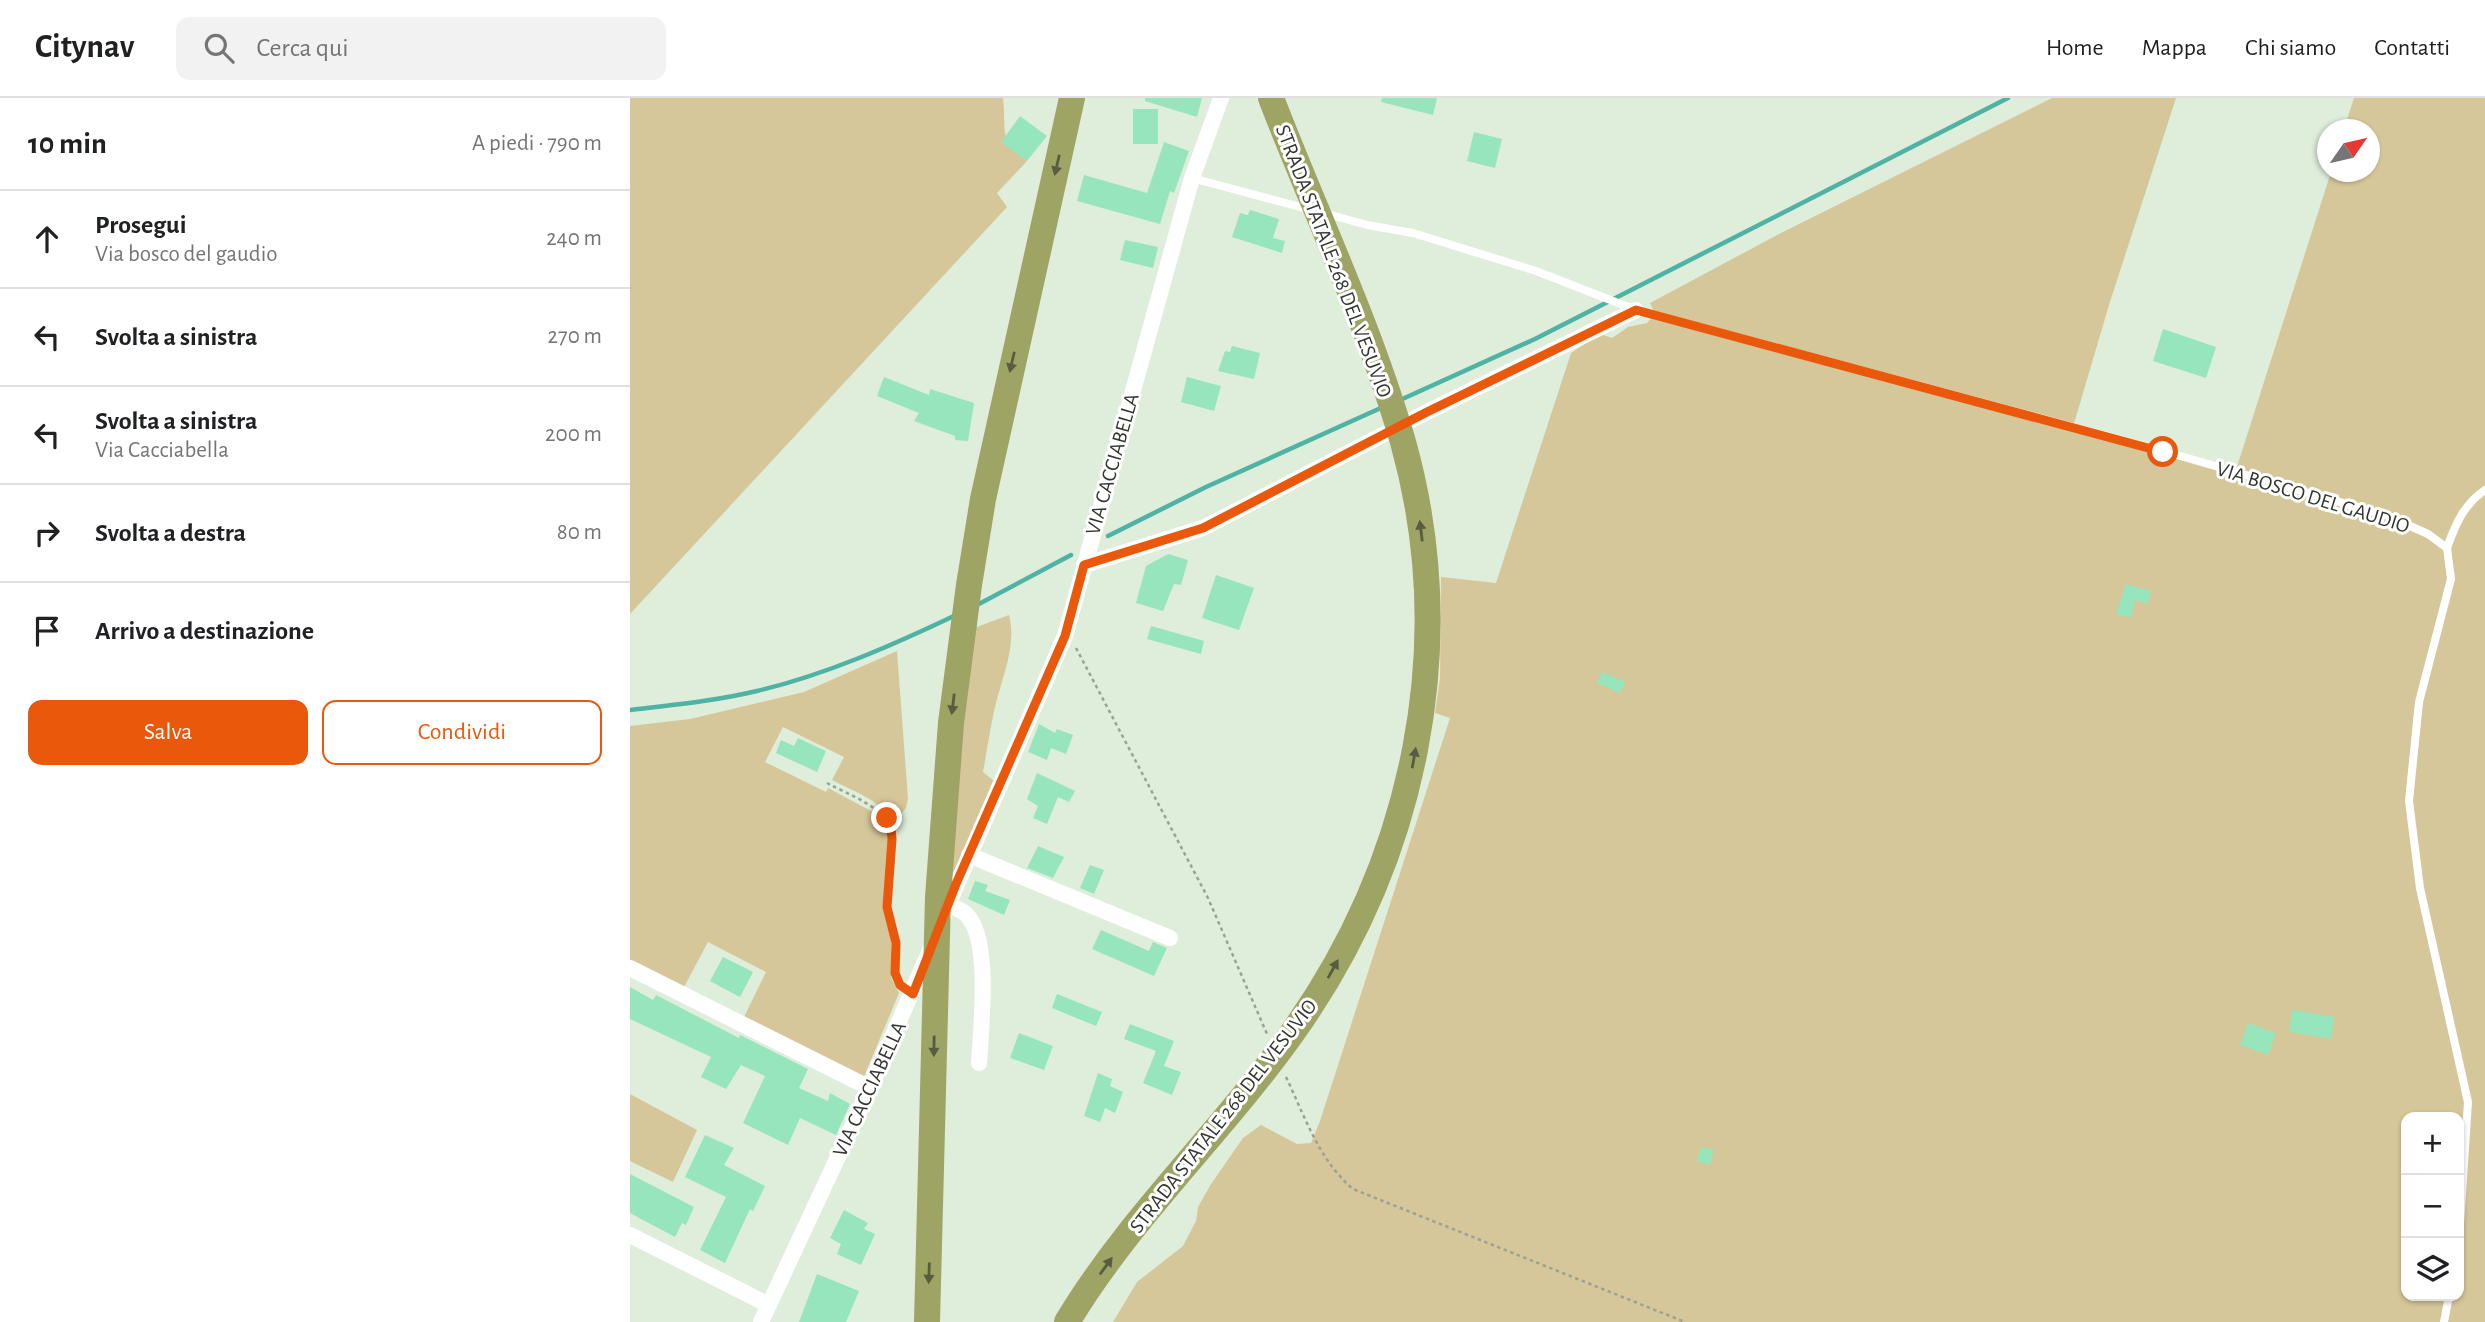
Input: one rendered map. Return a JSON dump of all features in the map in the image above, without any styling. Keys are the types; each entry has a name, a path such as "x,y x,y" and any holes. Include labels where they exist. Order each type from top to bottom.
{"highway":[{"path":"927,1322 935,978 943,901 946,771 961,636 983,499 1072,98"},
{"name":"STRADA STATALE 268 DEL VESUVIO","path":"1067,1322 1116,1252 1293,1033 1331,975 1364,913 1390,848 1410,780 1422,711 1427,641 1425,571 1418,512 1403,444 1382,376 1270,98"}],"street":[{"name":"VIA CACCIABELLA","path":"761,1322 913,994 943,901 969,855 1066,630 1192,178 1221,98"},
{"path":"1084,565 1203,528 1427,412 1636,310"},
{"path":"969,855 1170,939"},
{"path":"943,901 965,913 976,933 983,978 979,1063"},
{"path":"630,968 870,1088"},
{"path":"630,1235 769,1305"}],"lane":[{"name":"VIA BOSCO DEL GAUDIO","path":"1192,178 1367,225 1413,233 1536,271 1636,310 2150,448 2388,516 2428,534 2447,548"},
{"path":"2459,1238 2468,1102 2420,888 2409,801 2419,702 2451,579 2447,548 2456,520 2477,495 2485,490"},
{"path":"2444,1322 2448,1301"}],"path":[{"path":"1066,630 1208,898 1269,1039"},
{"path":"827,783 887,818 891,829 887,907 896,943 895,973 900,985 913,994"},
{"path":"1283,1071 1320,1150 1335,1173 1353,1189 1685,1322"}],"shaded area":[{"path":"630,98 1003,98 1007,140 1027,161 997,193 1007,207 630,614"},
{"path":"2052,98 2176,98 2073,427 2235,473 2328,182 2380,182 2380,119 2347,119 2354,98 2485,98 2485,1322 1113,1322 1137,1282 1183,1246 1196,1221 1198,1207 1243,1138 1261,1125 1297,1144 1311,1143 1450,718 1435,713 1440,678 1441,577 1496,583 1571,353 1600,334 1612,338 1628,327 1647,323 1655,314 1650,303 1779,234"},
{"path":"1009,615 1010,650 993,715 983,772 994,781 948,893 953,815 974,628"},
{"path":"897,651 908,799 906,808 895,822 875,803 832,780 844,757 783,727 765,762 826,792 828,788 873,812 886,826 888,841 884,906 891,936 891,978 899,993 863,1079 744,1017 766,972 708,942 684,987 630,962 630,726 690,719 804,692"},
{"path":"630,1094 697,1130 673,1182 630,1161"}],"building":[{"path":"1145,98 1202,98 1197,117 1145,101"},
{"path":"1382,98 1437,98 1433,115 1381,102"},
{"path":"1133,109 1158,109 1158,144 1133,144"},
{"path":"1020,116 1047,136 1027,161 1001,142"},
{"path":"1474,132 1502,139 1495,168 1467,161"},
{"path":"1164,142 1189,151 1174,193 1170,191 1160,224 1077,201 1084,175 1147,193"},
{"path":"1250,210 1279,219 1273,238 1285,241 1282,253 1232,237 1240,213 1248,215"},
{"path":"1125,240 1158,247 1153,268 1120,260"},
{"path":"2163,329 2216,347 2206,378 2153,361"},
{"path":"1232,346 1260,353 1254,379 1218,371 1225,351 1230,352"},
{"path":"884,377 929,395 930,389 974,403 968,441 955,440 955,436 914,421 919,413 877,396"},
{"path":"1187,377 1221,386 1214,411 1181,402"},
{"path":"1168,554 1188,560 1181,585 1174,584 1163,611 1136,603 1146,566"},
{"path":"1216,575 1254,588 1239,630 1202,618"},
{"path":"2126,584 2151,591 2148,604 2135,600 2131,618 2116,614"},
{"path":"1151,626 1204,641 1201,654 1147,639"},
{"path":"1602,672 1625,682 1620,693 1597,683"},
{"path":"1039,724 1055,733 1057,729 1073,735 1066,754 1051,748 1047,760 1028,752"},
{"path":"798,738 826,751 817,772 776,753 781,740 794,746"},
{"path":"1037,773 1075,791 1069,802 1058,797 1047,824 1033,818 1038,806 1027,799"},
{"path":"1038,846 1064,857 1053,878 1027,868"},
{"path":"1090,865 1104,870 1094,894 1080,888"},
{"path":"975,881 988,885 985,891 1010,900 1004,915 968,899"},
{"path":"1101,930 1149,951 1153,942 1167,948 1154,976 1092,949"},
{"path":"723,957 753,972 740,997 710,981"},
{"path":"630,987 653,1000 656,995 739,1038 740,1035 808,1069 799,1088 828,1101 830,1093 850,1104 836,1135 800,1118 788,1145 743,1123 765,1076 741,1065 726,1089 701,1077 711,1057 630,1019"},
{"path":"1057,994 1102,1012 1096,1026 1052,1008"},
{"path":"2292,1010 2334,1017 2331,1039 2289,1032"},
{"path":"2248,1023 2276,1033 2268,1055 2240,1045"},
{"path":"1130,1024 1174,1041 1164,1066 1181,1072 1172,1095 1143,1083 1156,1051 1124,1039"},
{"path":"1019,1033 1053,1046 1044,1070 1010,1058"},
{"path":"1098,1073 1112,1079 1110,1086 1123,1092 1115,1113 1105,1108 1100,1122 1084,1116"},
{"path":"705,1135 734,1148 724,1165 765,1186 753,1211 750,1209 725,1263 700,1250 726,1197 685,1177"},
{"path":"1701,1147 1714,1150 1710,1165 1697,1161"},
{"path":"630,1174 694,1207 686,1225 682,1223 675,1237 630,1213"},
{"path":"844,1210 868,1223 864,1229 875,1234 861,1265 837,1254 841,1244 830,1238"},
{"path":"817,1274 859,1291 846,1322 799,1322"}],"waterway":[{"path":"1398,401 1535,339 2008,98"},
{"path":"1108,536 1206,487 1383,407"},
{"path":"977,605 1071,555"},
{"path":"630,710 725,697 808,677 956,615"}],"route":[{"path":"887,818 892,839 887,907 896,943 895,973 900,985 913,994 956,884 1065,636 1084,565 1203,528 1427,412 1636,310 2163,452"}]}
